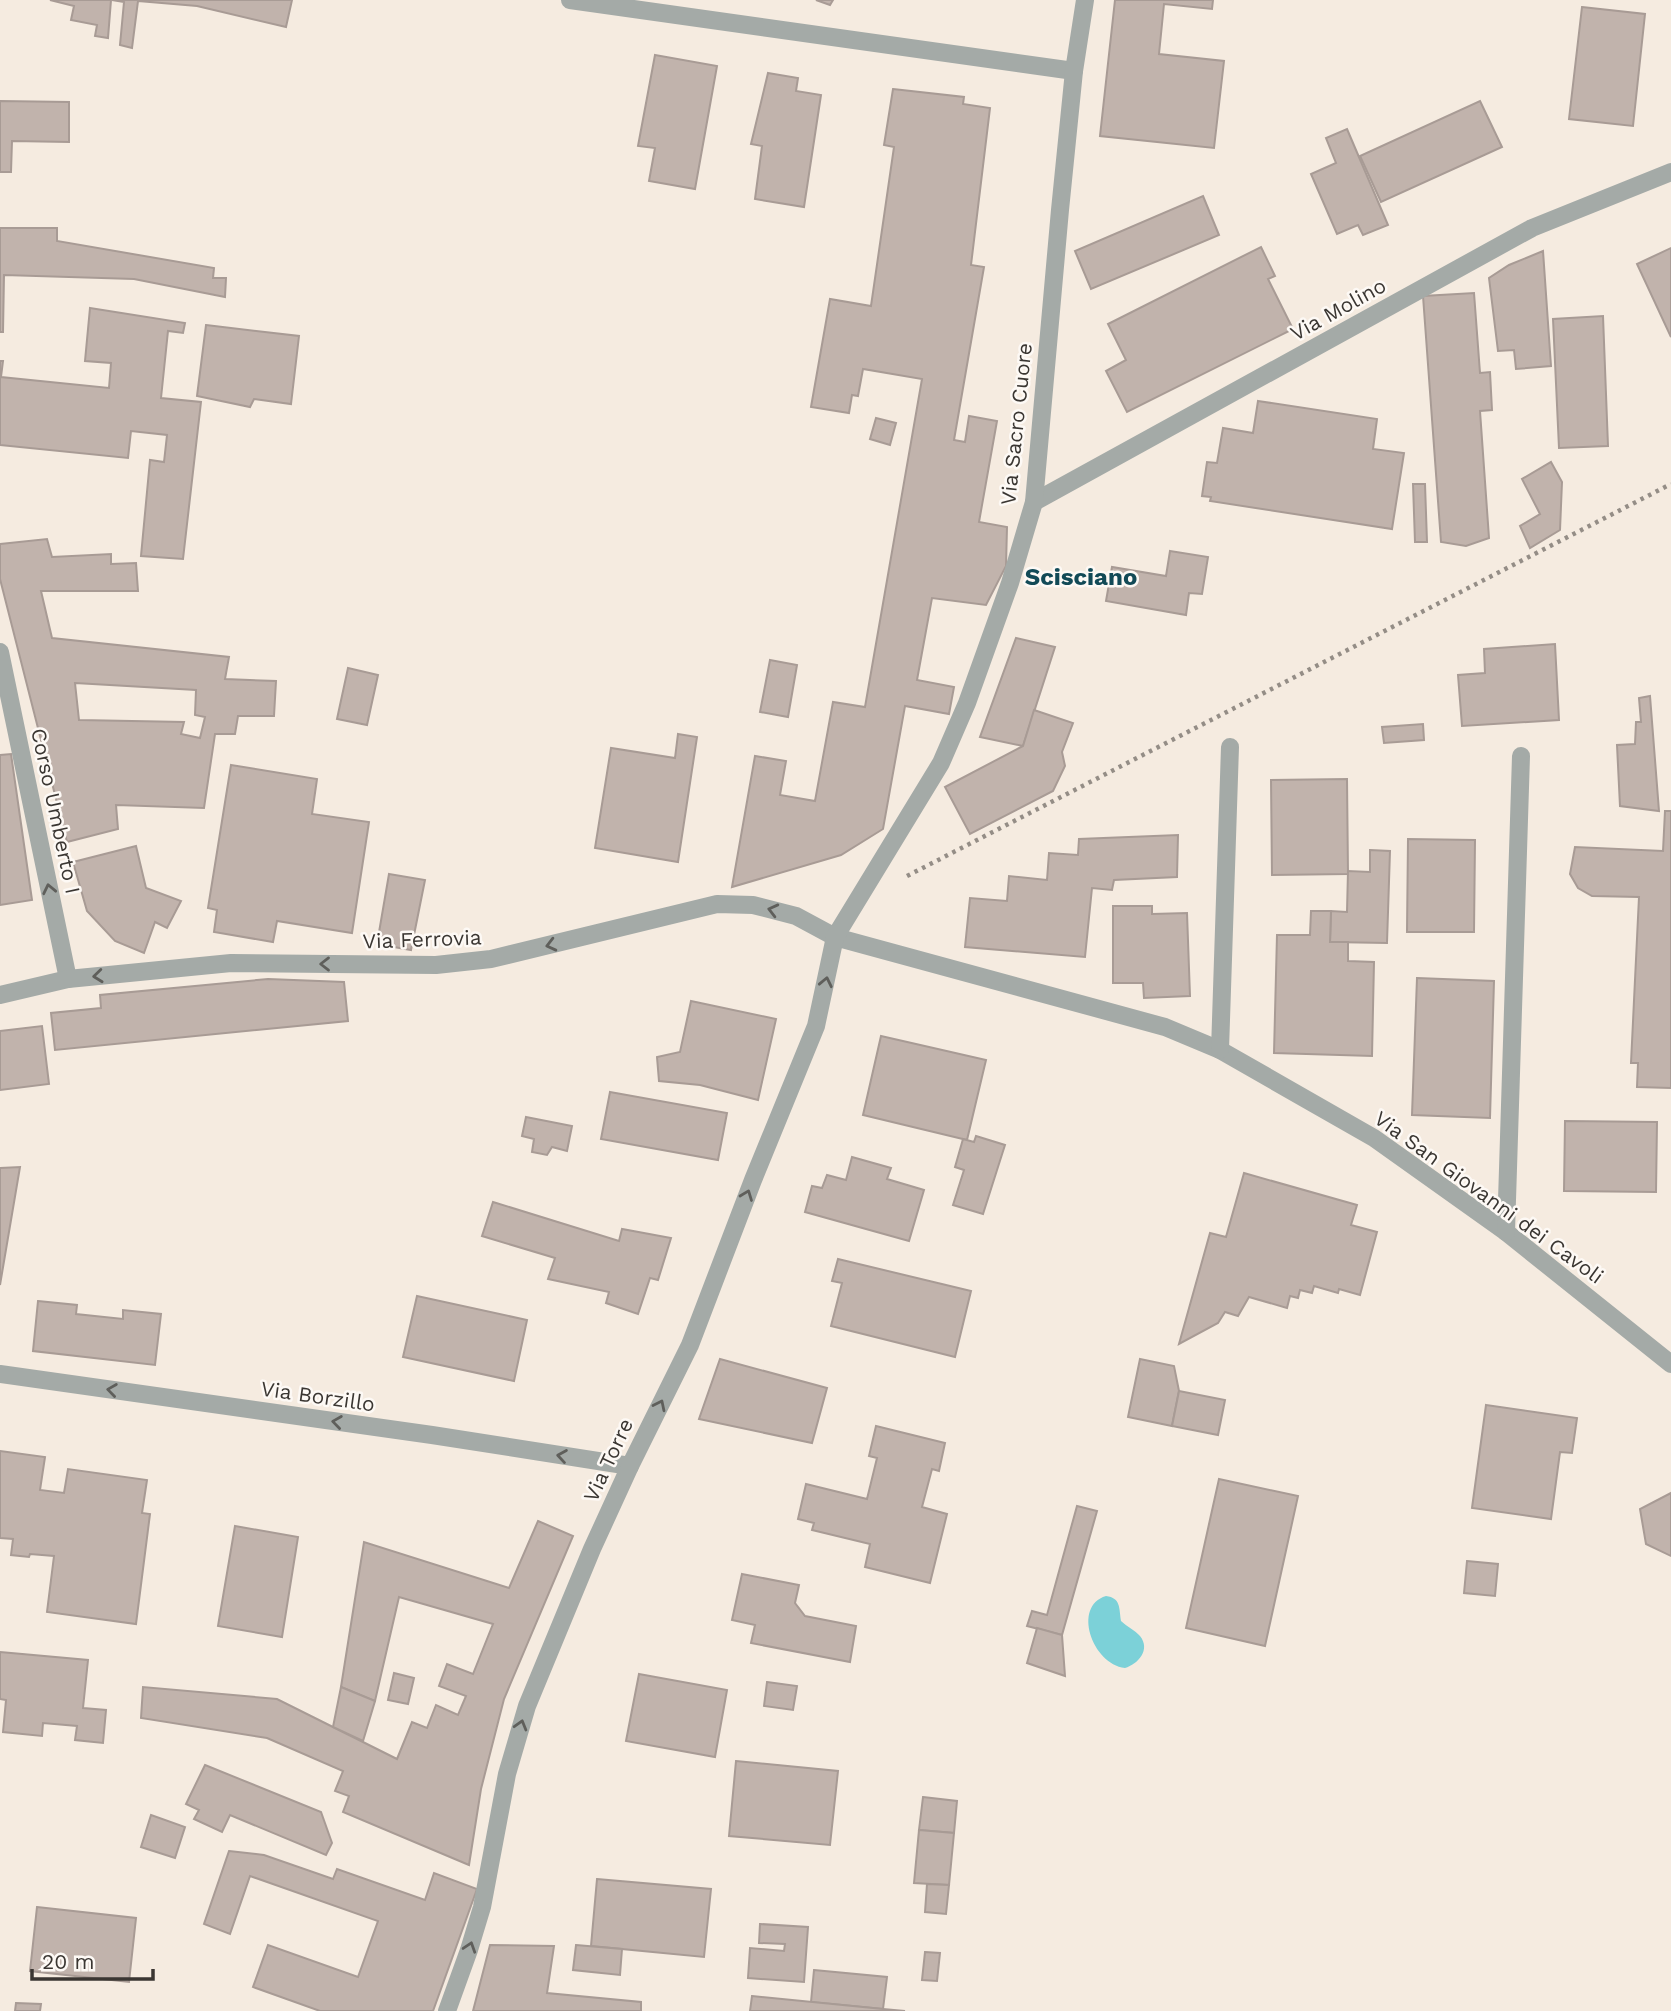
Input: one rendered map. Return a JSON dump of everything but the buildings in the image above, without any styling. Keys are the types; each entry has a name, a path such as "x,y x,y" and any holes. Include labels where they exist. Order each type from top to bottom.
{"street":[{"path":"570,0 1074,71"},
{"name":"Via Sacro Cuore","path":"835,937 941,763 967,703 1010,583 1034,502 1074,71 1085,0"},
{"name":"Via Molino","path":"1034,502 1532,228 1671,172"},
{"name":"Corso Umberto I","path":"0,652 68,979"},
{"path":"1220,1050 1230,747"},
{"path":"1506,1232 1521,756"},
{"name":"Via Ferrovia","path":"0,995 68,979 230,963 436,965 491,959 717,904 753,905 796,916 835,937"},
{"name":"Via San Giovanni dei Cavoli","path":"835,937 1165,1027 1220,1050 1374,1138 1506,1232 1671,1364"},
{"name":"Via Torre","path":"447,2011 482,1907 507,1773 527,1706 592,1549 690,1345 816,1026 835,937"},
{"name":"Via Borzillo","path":"0,1374 630,1466"}],"path":[{"path":"906,877 1671,484"}],"water":[{"path":"1106,1596 1117,1601 1121,1621 1143,1641 1142,1656 1125,1668 1113,1664 1103,1656 1090,1634 1090,1611 1096,1602"}],"district":[{"name":"Scisciano","path":"1081,577"}]}
